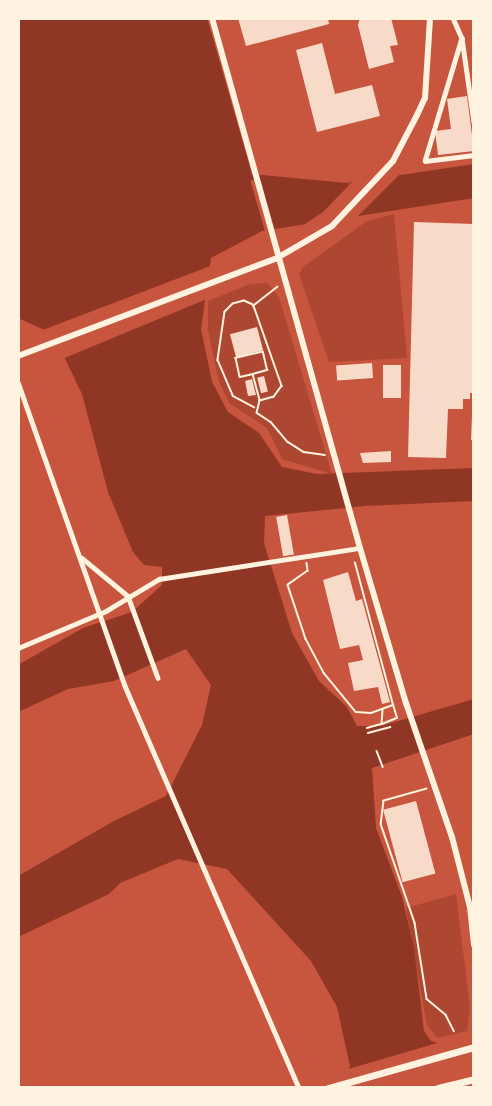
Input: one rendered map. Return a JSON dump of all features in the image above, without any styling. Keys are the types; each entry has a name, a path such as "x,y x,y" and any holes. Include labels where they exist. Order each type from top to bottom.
{"main road":[{"path":"332,1087 471,1048"},
{"path":"438,1088 474,1079"}],"street":[{"path":"212,18 277,258 360,548 406,703 465,887 474,945"},
{"path":"18,356 277,258 332,226 393,161 424,98 430,18"},
{"path":"453,18 462,38 474,122"},
{"path":"462,38 424,161 474,155"},
{"path":"18,382 103,615 125,686 299,1088"},
{"path":"18,648 103,615 128,596 159,579 360,548"},
{"path":"81,557 128,596 158,678"}],"path":[{"path":"254,306 284,283"},
{"path":"256,407 233,396 218,360 225,312 233,304 244,301 254,306 282,386 274,397 260,401 256,407 257,413 271,422 288,442 304,452 335,456"},
{"path":"263,352 267,370 253,374 240,377 236,358 263,352"},
{"path":"253,374 260,401"},
{"path":"351,550 396,718 367,728"},
{"path":"306,556 308,571 288,585 306,639 324,673 356,712 383,709 393,705"},
{"path":"382,723 383,709"},
{"path":"375,725 376,731"},
{"path":"368,733 390,727"},
{"path":"377,751 383,767"},
{"path":"434,787 384,801 381,824 415,923 427,999 446,1015 454,1031"}],"shaded area":[{"path":"18,18 207,18 252,174 347,183 474,164 474,198 262,231 211,258 201,329 212,382 228,412 259,433 282,467 317,474 474,468 474,501 365,506 265,516 264,543 292,633 319,681 347,707 357,726 381,726 474,699 474,734 372,768 376,828 402,897 414,948 424,1031 431,1041 441,1044 345,1077 350,1066 337,1007 311,961 227,869 178,859 120,883 109,894 18,937 18,876 114,821 166,796 202,725 211,685 186,649 114,681 68,689 18,712 18,665 83,628 132,612 162,585 162,567 144,565 133,552 108,492 82,394 53,334 18,318"},
{"path":"394,214 407,358 329,362 299,274 304,266 367,221"},
{"path":"267,283 279,297 332,474 282,459 267,428 229,403 219,382 208,330 208,301 250,284"},
{"path":"456,894 470,1007 467,1031 437,1038 427,1025 406,908"}],"pier":[{"path":"401,173 353,221 299,228 323,212 355,179"},
{"path":"260,178 275,232 266,235 250,181"},
{"path":"213,265 207,299 62,359 51,336 40,331"},
{"path":"444,1041 456,1050 465,1088 340,1088 345,1070"}],"building":[{"path":"238,18 328,18 329,24 246,46"},
{"path":"360,18 391,18 398,45 390,46 394,62 369,69 358,25"},
{"path":"322,43 335,94 372,85 380,116 317,132 296,50"},
{"path":"467,96 474,151 438,155 435,131 451,129 447,99"},
{"path":"414,222 474,224 474,393 470,393 470,399 463,399 463,409 448,409 446,458 408,457"},
{"path":"257,327 263,350 236,357 230,334"},
{"path":"372,363 373,378 337,380 336,366"},
{"path":"383,365 401,365 401,398 383,398"},
{"path":"264,376 268,392 261,393 257,378"},
{"path":"252,379 256,395 248,396 245,381"},
{"path":"472,415 474,415 474,440 471,440"},
{"path":"391,451 391,462 363,463 360,453"},
{"path":"287,515 294,554 283,556 276,517"},
{"path":"348,572 356,601 362,599 390,702 382,704 378,687 354,691 348,663 363,660 359,645 340,649 323,580"},
{"path":"416,801 435,873 403,882 383,810"}]}
